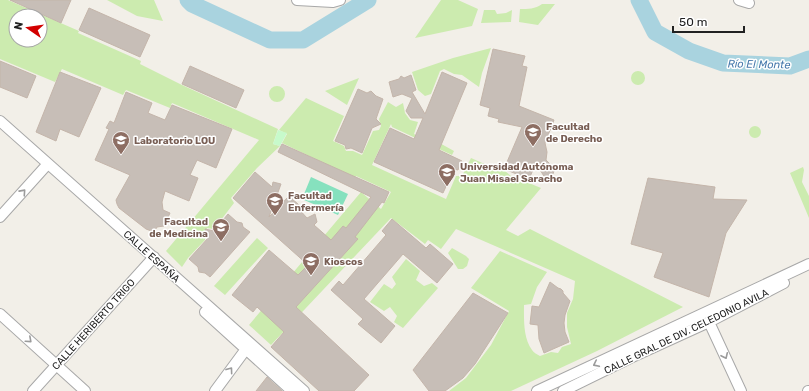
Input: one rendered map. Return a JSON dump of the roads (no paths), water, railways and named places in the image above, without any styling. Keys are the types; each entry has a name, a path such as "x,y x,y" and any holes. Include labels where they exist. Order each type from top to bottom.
{"street":[{"path":"297,0 333,2 340,0"},
{"path":"739,0 749,3"},
{"name":"CALLE ESPAÑA","path":"0,121 292,391"},
{"name":"CALLE ESPAÑA","path":"0,128 304,391"},
{"path":"0,216 45,167"},
{"name":"CALLE HERIBERTO TRIGO","path":"33,391 151,259"},
{"path":"537,391 809,264"},
{"name":"CALLE GRAL DE DIV. CELEDONIO AVILA","path":"563,391 630,358 709,322 809,270"},
{"path":"0,314 85,391"},
{"path":"709,322 741,391"},
{"path":"215,391 246,349"}],"waterway":[{"name":"Río El Monte","path":"188,0 192,4 270,40 303,40 368,0"},
{"name":"Río El Monte","path":"639,0 655,32 689,51 723,63 790,66 809,59"}],"place":[{"name":"Facultad de Derecho","path":"533,147"},
{"name":"Laboratorio LOU","path":"121,155"},
{"name":"Universidad Autónoma Juan Misael Saracho","path":"447,187"},
{"name":"Facultad Enfermería","path":"275,216"},
{"name":"Facultad de Medicina","path":"221,242"},
{"name":"Kioscos","path":"311,276"}]}
